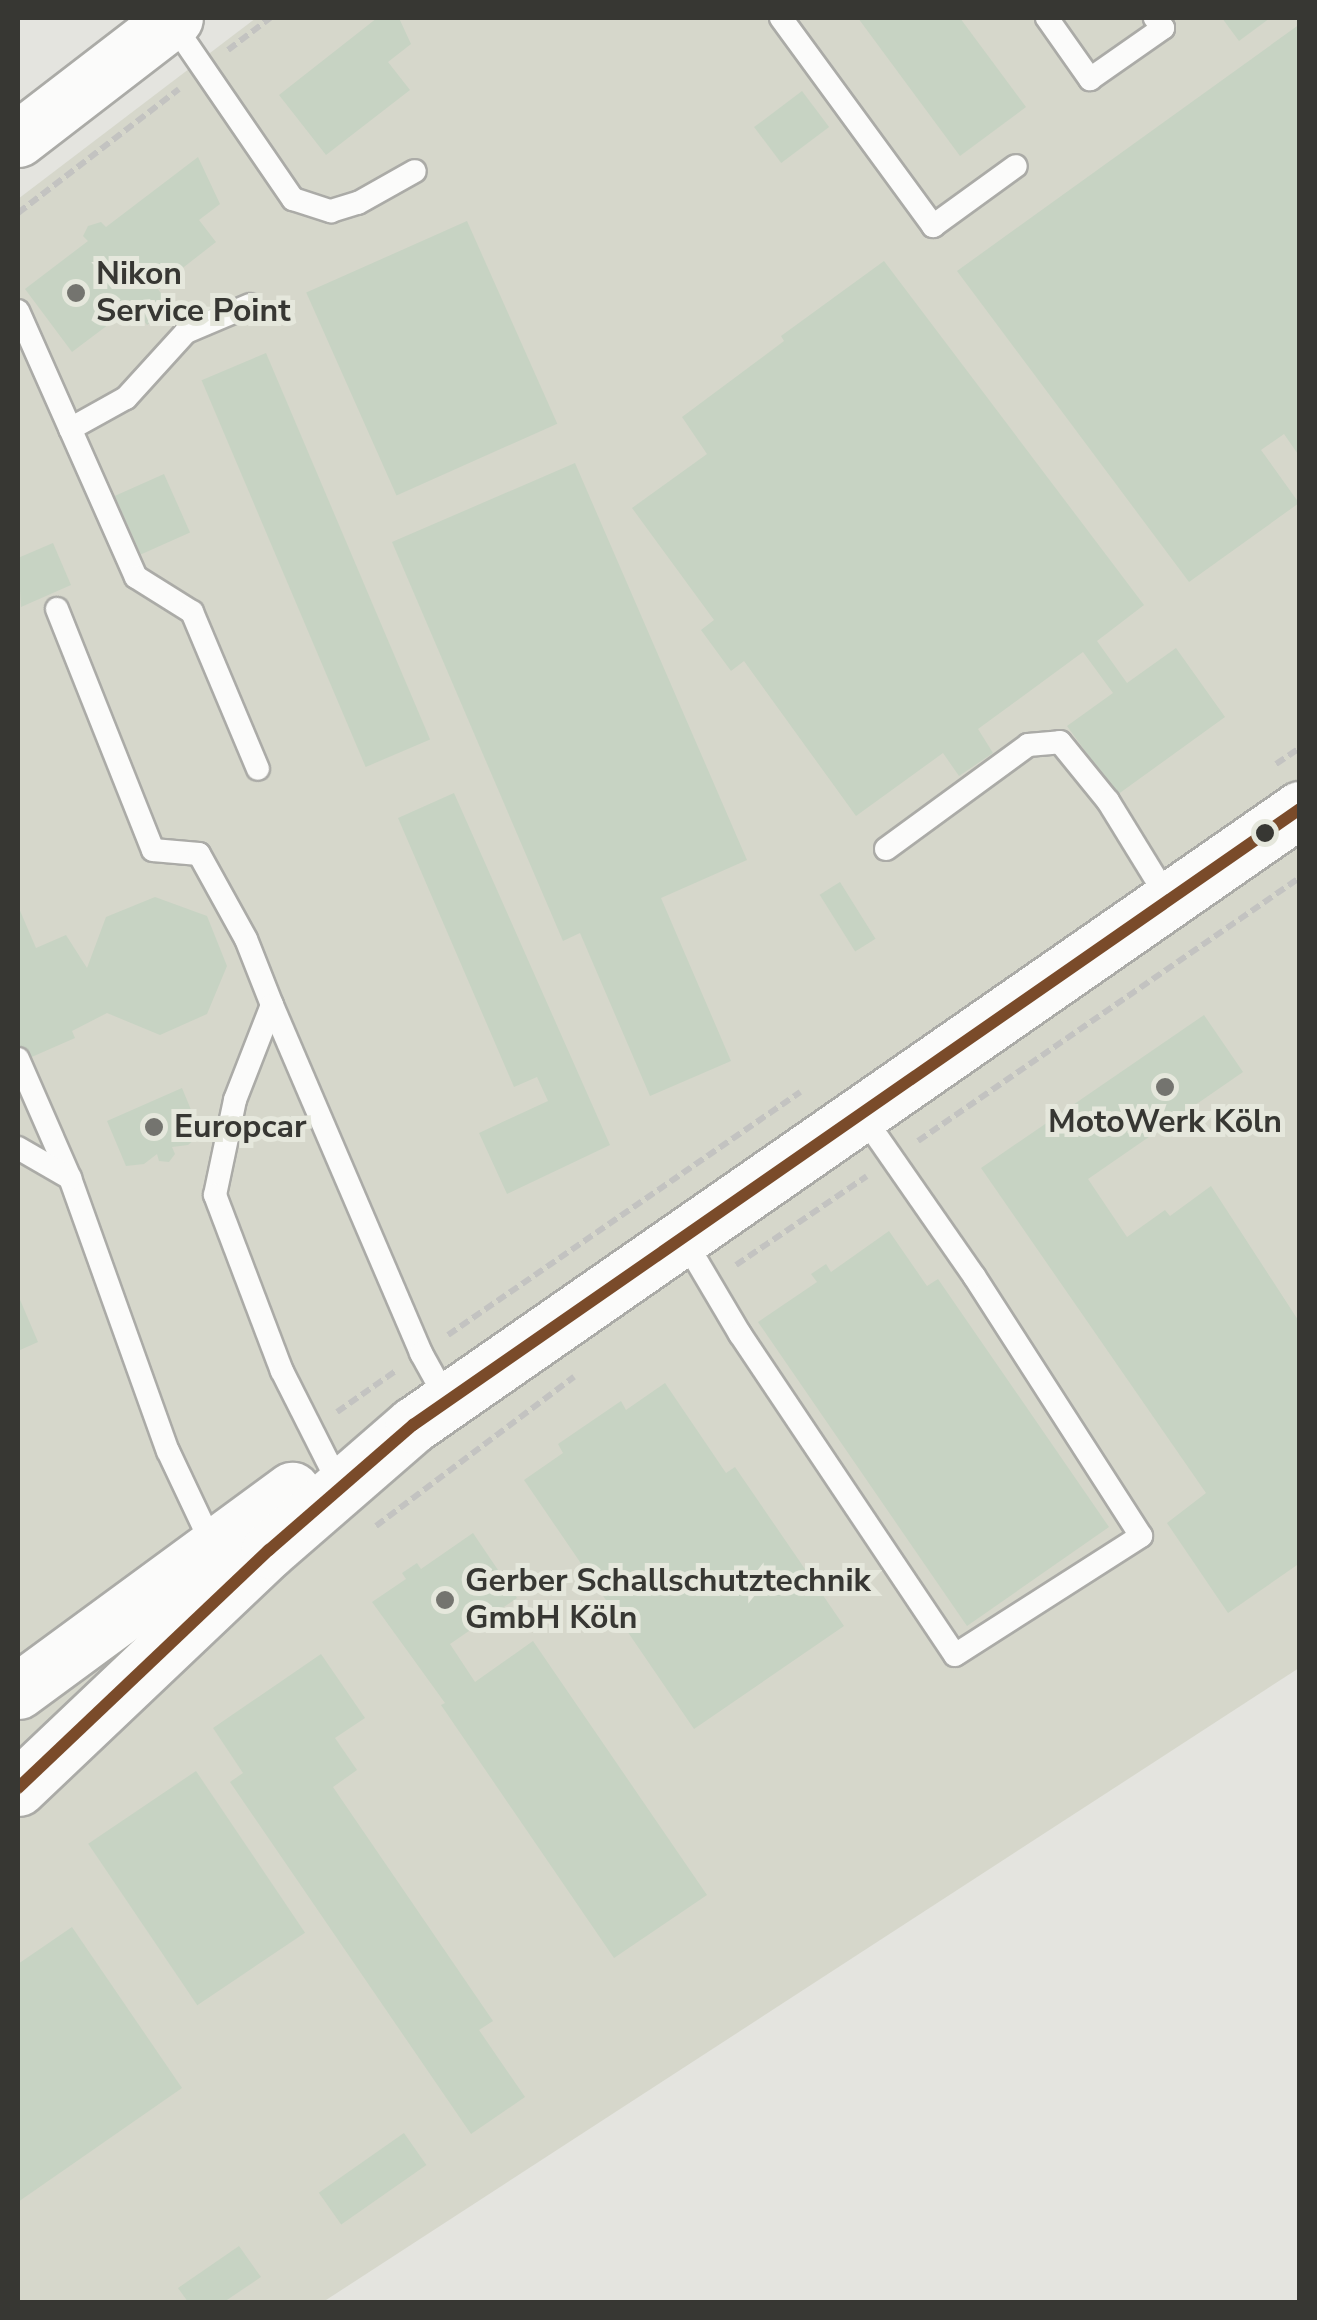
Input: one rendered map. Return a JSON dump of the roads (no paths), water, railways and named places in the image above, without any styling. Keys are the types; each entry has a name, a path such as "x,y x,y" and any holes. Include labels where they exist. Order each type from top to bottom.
{"street":[{"path":"18,140 173,19"},
{"path":"18,1788 269,1550 430,1412 1300,809"},
{"path":"28,1677 330,1466 430,1412"}],"lane":[{"path":"781,18 933,226 1016,166"},
{"path":"1047,18 1090,79 1162,28 1155,18"},
{"path":"173,19 276,180 302,204 330,212 358,203 414,171"},
{"path":"70,429 126,398 186,332 250,305"},
{"path":"18,311 136,577 192,612 258,769"},
{"path":"56,609 152,850 199,854 246,940 421,1354 430,1412"},
{"path":"886,849 1028,745 1060,742 1108,801 1169,900"},
{"path":"272,1004 235,1100 214,1195 282,1371 330,1466"},
{"path":"18,1058 70,1178 168,1451 213,1546"},
{"path":"682,1236 708,1284 955,1655 1141,1536 974,1276 860,1112"},
{"path":"18,1148 70,1178"}],"place":[{"name":"Nikon Service Point","path":"76,293"},
{"name":"MotoWerk Köln","path":"1165,1087"},
{"name":"Europcar","path":"154,1127"},
{"name":"Gerber Schallschutztechnik GmbH Köln","path":"445,1600"}]}
